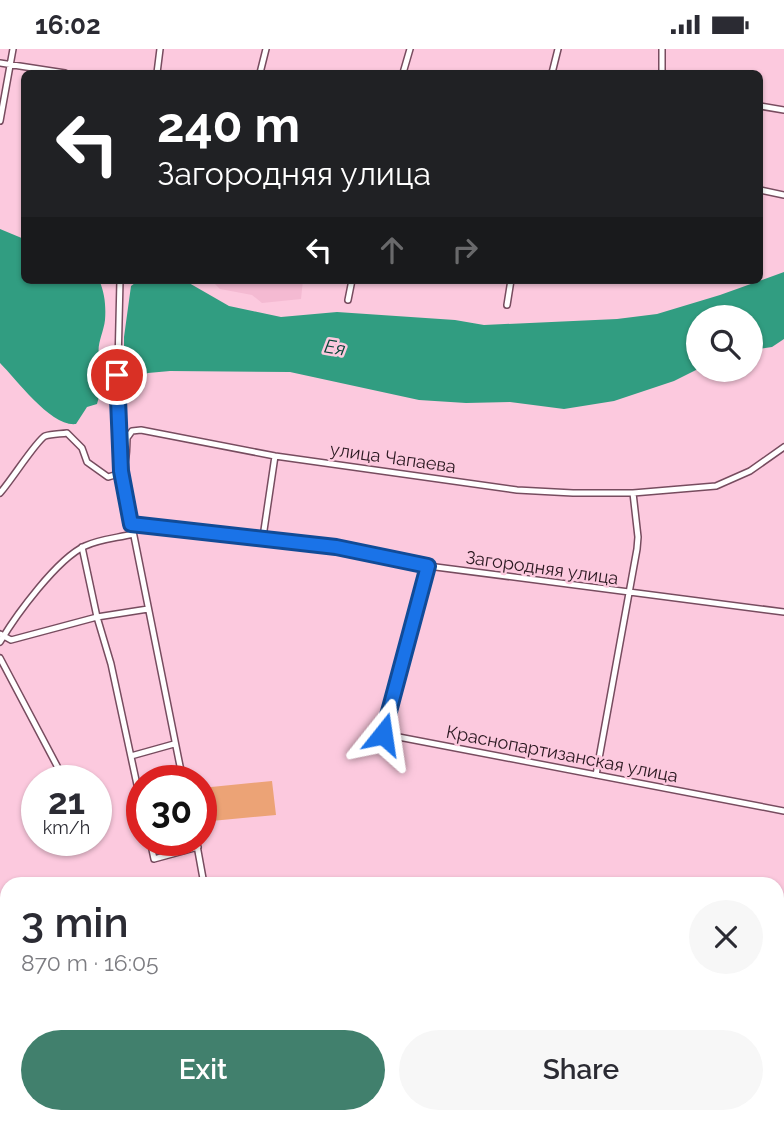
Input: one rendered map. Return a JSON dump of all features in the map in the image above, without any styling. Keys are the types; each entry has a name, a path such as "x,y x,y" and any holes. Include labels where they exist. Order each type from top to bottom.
{"street":[{"path":"0,121 13,49"},
{"path":"157,70 160,49"},
{"path":"261,70 266,49"},
{"path":"404,70 410,49"},
{"path":"553,70 558,49"},
{"path":"662,49 662,70"},
{"path":"0,63 41,70"},
{"path":"763,106 784,110"},
{"path":"763,191 784,195"},
{"path":"120,284 117,406 121,471 179,765"},
{"path":"348,300 351,284"},
{"path":"507,306 510,284"},
{"name":"улица Чапаева","path":"121,471 127,461 127,437 132,431 151,431 275,457 517,489 633,493 716,486 750,471 784,447"},
{"path":"0,493 18,473 37,443 45,437 68,433 82,448 88,462 108,477 116,476 121,471"},
{"path":"263,537 275,457"},
{"path":"596,775 638,537 633,493"},
{"name":"Загородняя улица","path":"131,524 263,537 336,547 428,566 784,613"},
{"path":"0,642 2,634 45,581 82,547 133,534"},
{"path":"82,547 133,765"},
{"name":"Краснопартизанская улица","path":"428,566 383,734 784,811"},
{"path":"2,634 12,640 97,617 148,609"},
{"path":"0,658 57,765"},
{"path":"131,756 174,744"},
{"path":"199,856 203,877"}],"shaded area":[{"path":"215,284 303,284 301,299 262,303 252,295 220,289"},
{"path":"272,781 276,815 217,821 217,786"}],"water":[{"path":"0,229 21,238 21,284 101,284 105,300 105,315 99,352 100,358 110,367 111,378 103,382 97,404 87,407 76,424 66,423 45,411 0,363"},
{"path":"784,272 784,339 772,347 763,348 763,305 687,305 751,284 763,284 763,280"},
{"name":"Ея","path":"134,284 191,284 229,306 281,317 337,312 455,320 484,325 617,319 657,314 686,305 686,375 614,401 564,409 510,402 419,400 290,372 170,371 148,373 124,383 124,337 131,286"}],"route":[{"path":"117,375 121,471 131,524 336,547 428,566 383,734"}]}
